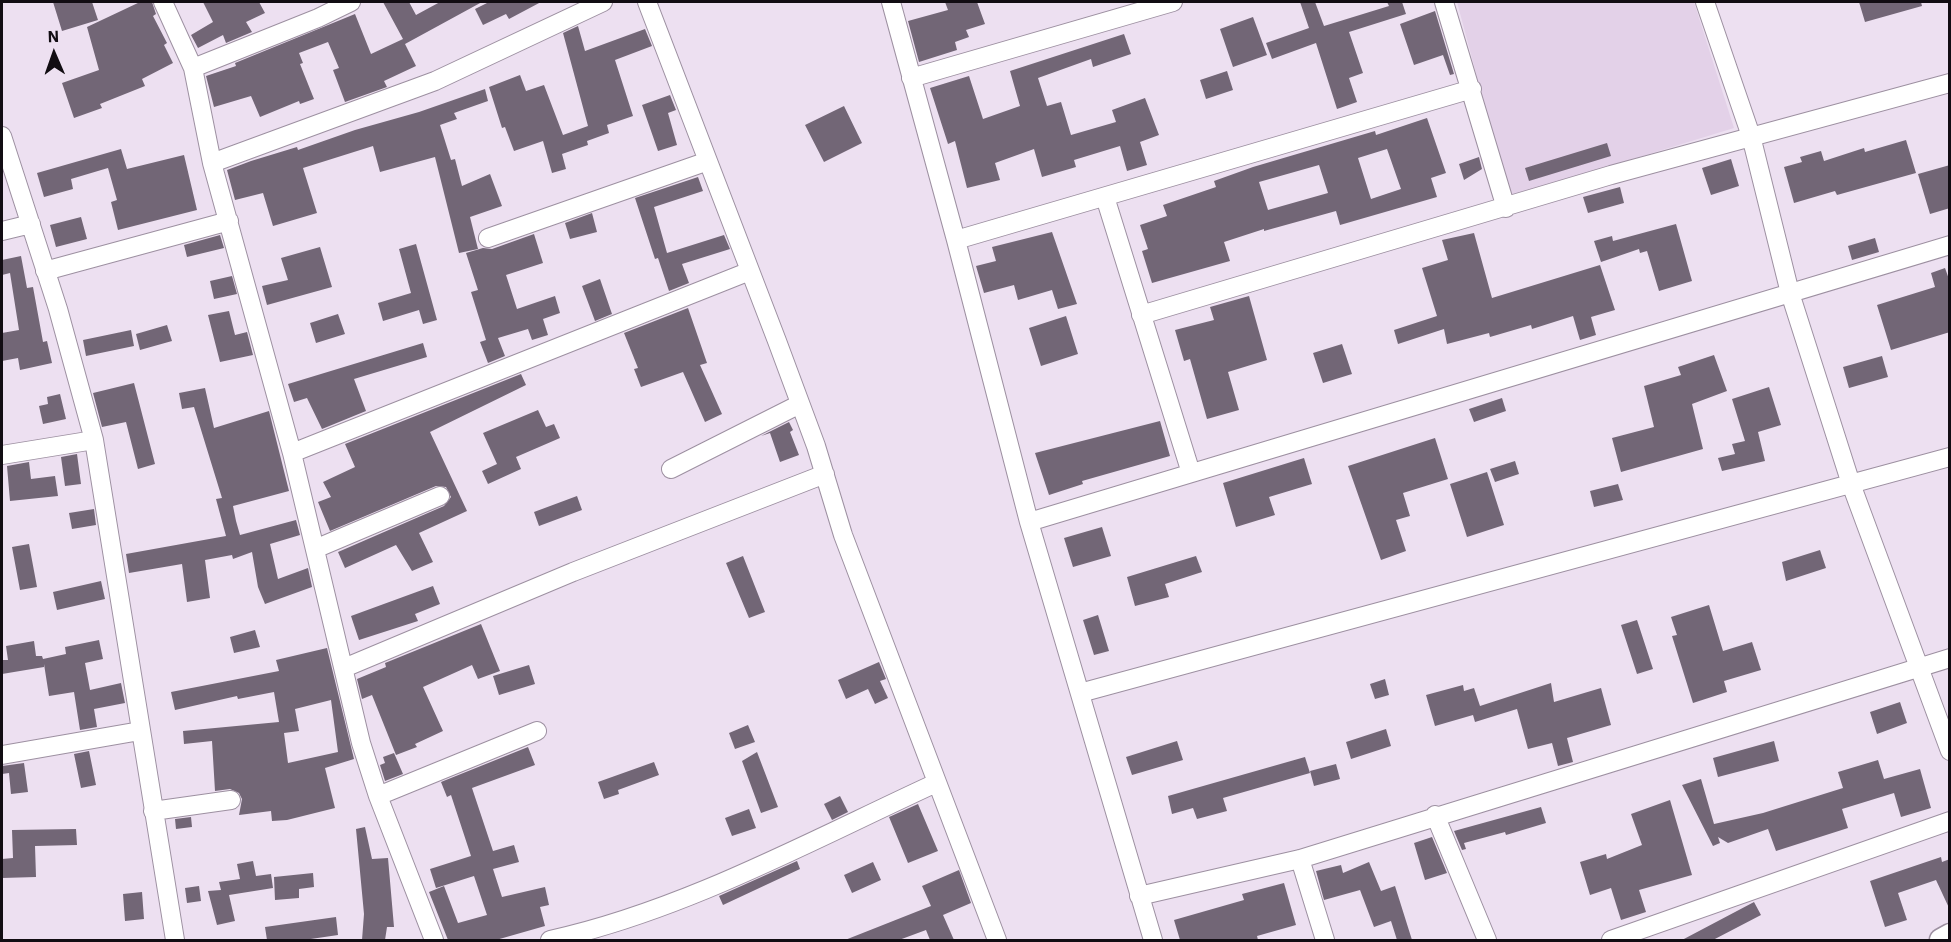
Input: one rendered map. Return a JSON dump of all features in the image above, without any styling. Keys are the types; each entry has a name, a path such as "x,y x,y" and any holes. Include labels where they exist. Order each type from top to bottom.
{"main road":[{"path":"1941,940 1950,935"}],"street":[{"path":"163,2 193,68 212,163 292,453 361,743 378,796 434,940"},
{"path":"193,68 318,18 351,2"},
{"path":"212,163 435,81 603,2"},
{"path":"647,2 800,404 825,474 843,535 998,940"},
{"path":"891,2 1029,522 1153,940"},
{"path":"911,78 1173,2"},
{"path":"1444,2 1506,208"},
{"path":"1705,2 1751,136 1790,293 1851,484 1950,751"},
{"path":"1141,315 1611,175 1950,83"},
{"path":"956,240 1472,89"},
{"path":"2,136 31,224 93,440 175,940"},
{"path":"488,238 708,161"},
{"path":"1105,197 1191,473"},
{"path":"45,271 229,221"},
{"path":"2,231 31,224"},
{"path":"1029,522 1950,245"},
{"path":"292,453 750,271"},
{"path":"671,469 800,404"},
{"path":"2,455 93,440"},
{"path":"1080,693 1950,457"},
{"path":"344,668 573,572 825,474"},
{"path":"315,549 440,496"},
{"path":"1139,896 1300,859 1436,815 1950,658"},
{"path":"2,755 140,731"},
{"path":"378,796 537,731"},
{"path":"550,940 592,931 706,888 936,783"},
{"path":"153,811 231,800"},
{"path":"1436,815 1487,940"},
{"path":"1611,940 1950,822"},
{"path":"1300,859 1325,940"}],"shaded area":[{"path":"1457,2 1694,2 1734,128 1509,197"}],"building":[{"path":"53,2 92,2 98,20 62,31"},
{"path":"140,2 152,2 156,14 153,16 167,43 164,45 173,63 142,79 145,86 100,104 102,108 74,118 62,83 99,70 87,27"},
{"path":"203,2 259,2 265,13 246,22 252,32 226,43 223,35 198,48 191,35 213,22"},
{"path":"383,2 409,2 416,15 440,2 482,2 405,44 416,66 384,81 387,87 345,102 333,70 339,68 328,42 299,53 303,63 300,64 314,99 300,104 299,101 260,117 251,96 214,107 206,76 236,66 235,63 355,14 371,54 403,39"},
{"path":"489,2 541,2 509,19 506,14 483,25 475,9"},
{"path":"945,2 977,2 985,24 966,30 969,37 955,42 957,50 919,62 908,21 948,10"},
{"path":"1300,2 1315,2 1324,26 1389,6 1387,2 1402,2 1406,14 1349,32 1363,73 1349,78 1357,102 1337,109 1316,43 1272,59 1266,43 1309,28"},
{"path":"1859,2 1921,2 1922,6 1865,22"},
{"path":"1435,11 1454,74 1450,75 1443,55 1414,65 1400,24"},
{"path":"1253,17 1267,55 1233,67 1220,29"},
{"path":"578,26 585,51 645,29 652,46 615,60 633,116 607,125 609,133 587,141 588,145 562,154 566,169 552,173 543,141 514,151 505,127 502,128 489,87 520,75 526,91 544,85 563,135 588,126 563,33"},
{"path":"1124,34 1131,54 1093,67 1091,59 1038,78 1047,106 1061,102 1071,135 1116,122 1112,110 1145,98 1159,135 1140,142 1147,165 1127,171 1120,146 1074,160 1076,167 1042,177 1034,149 995,163 1000,180 967,188 955,141 948,144 930,88 969,76 983,119 1020,106 1010,71"},
{"path":"1227,71 1233,90 1206,99 1200,80"},
{"path":"485,89 488,101 454,113 457,119 440,125 451,160 455,159 462,186 490,174 502,206 470,217 478,249 459,253 435,157 380,172 373,146 303,168 317,213 273,226 263,193 235,200 227,170 297,147 298,150"},
{"path":"670,95 676,110 668,113 677,145 658,151 642,105"},
{"path":"844,106 862,143 824,162 805,125"},
{"path":"1427,118 1446,173 1431,178 1437,197 1340,225 1336,211 1264,231 1264,229 1224,242 1230,261 1152,283 1142,251 1148,249 1140,225 1167,216 1163,205 1216,187 1214,181 1253,167 1375,131 1376,135","holes":["1387,149 1401,189 1371,199 1358,158","1319,165 1328,193 1268,210 1259,182"]},
{"path":"1906,140 1916,173 1837,195 1835,191 1794,203 1784,167 1802,162 1800,157 1821,151 1824,161 1864,148 1865,152"},
{"path":"1607,143 1611,156 1529,181 1525,168"},
{"path":"121,149 127,169 184,155 197,210 118,230 111,202 117,200 108,168 71,179 73,189 44,197 37,173"},
{"path":"1479,157 1482,169 1464,180 1459,164"},
{"path":"1731,159 1739,186 1711,195 1702,168"},
{"path":"1950,165 1950,208 1930,214 1918,174"},
{"path":"698,177 703,191 654,207 667,253 724,235 730,249 682,264 689,283 669,291 658,258 655,259 635,198"},
{"path":"1620,187 1624,203 1588,213 1583,197"},
{"path":"592,213 597,232 570,239 565,223"},
{"path":"81,217 87,239 56,247 50,225"},
{"path":"1676,224 1692,281 1659,291 1647,251 1640,253 1639,249 1601,262 1594,241 1612,236 1613,241"},
{"path":"1052,232 1077,304 1058,309 1052,290 1018,300 1014,285 984,293 976,266 996,261 992,247"},
{"path":"1474,233 1492,298 1600,265 1615,310 1591,317 1596,335 1580,340 1573,316 1532,329 1531,325 1490,337 1489,333 1447,344 1444,329 1398,344 1394,330 1437,316 1422,268 1448,260 1442,240"},
{"path":"534,234 543,263 506,275 517,309 555,296 560,313 543,319 548,335 532,340 528,329 498,338 505,356 488,363 480,342 486,340 471,292 478,290 466,253 483,248 492,249"},
{"path":"220,235 224,248 187,257 184,245"},
{"path":"1875,238 1879,252 1852,260 1848,246"},
{"path":"416,244 437,320 423,324 419,310 383,321 378,303 411,293 399,249"},
{"path":"320,247 332,287 267,305 262,286 288,280 281,258"},
{"path":"21,256 27,288 33,287 43,342 47,341 52,363 20,370 18,358 2,361 2,333 19,330 10,273 2,275 2,260"},
{"path":"1945,268 1950,282 1950,332 1891,350 1877,305 1935,287 1931,273"},
{"path":"232,276 237,294 214,299 210,281"},
{"path":"600,279 612,314 595,321 582,286"},
{"path":"1249,296 1267,360 1228,372 1239,410 1207,419 1190,359 1184,361 1175,330 1214,320 1210,307"},
{"path":"688,308 707,363 700,365 722,414 705,422 683,372 641,387 634,369 638,368 624,333"},
{"path":"229,311 235,335 247,332 253,355 220,362 208,315"},
{"path":"338,314 345,334 316,343 310,323"},
{"path":"1066,316 1078,354 1041,366 1029,328"},
{"path":"167,325 172,341 140,350 136,334"},
{"path":"131,330 134,346 86,356 83,340"},
{"path":"423,343 427,357 354,379 366,411 322,429 307,398 294,402 288,384"},
{"path":"1342,344 1352,374 1323,383 1313,353"},
{"path":"1714,355 1727,391 1692,404 1703,449 1621,472 1612,438 1654,427 1644,386 1681,375 1678,367"},
{"path":"1882,356 1888,377 1849,388 1843,367"},
{"path":"521,374 526,385 430,432 467,511 419,533 433,562 412,571 396,545 345,568 338,552 444,506 451,497 446,487 436,486 330,531 318,502 331,497 323,482 355,467 345,444"},
{"path":"134,383 155,464 138,469 126,422 102,427 93,393"},
{"path":"1769,387 1781,425 1758,432 1765,461 1722,471 1718,458 1735,454 1732,444 1745,441 1732,399"},
{"path":"205,388 214,428 269,411 289,491 233,506 236,521 240,535 296,520 300,535 270,544 278,579 308,568 312,587 265,604 258,587 252,552 233,559 232,555 205,560 210,598 187,602 182,564 129,573 126,554 226,536 216,499 222,498 194,407 182,409 179,393"},
{"path":"60,394 66,419 43,424 39,406 48,404 47,397"},
{"path":"1502,398 1506,411 1474,422 1469,409"},
{"path":"538,410 546,427 554,424 560,438 516,457 521,469 488,484 482,471 497,464 483,433"},
{"path":"1160,421 1170,456 1082,481 1083,484 1049,495 1035,453"},
{"path":"789,422 793,430 790,432 799,455 780,462 770,433 761,436"},
{"path":"1435,438 1448,479 1403,493 1410,516 1396,520 1406,551 1381,560 1348,466"},
{"path":"77,454 81,484 65,486 61,457"},
{"path":"1304,458 1312,484 1269,497 1275,515 1236,527 1223,483"},
{"path":"1515,461 1519,474 1495,482 1490,469"},
{"path":"29,462 31,479 55,476 58,496 10,501 7,466"},
{"path":"1487,472 1504,525 1467,537 1450,484"},
{"path":"1618,484 1623,500 1594,507 1590,491"},
{"path":"577,496 582,510 539,526 534,512"},
{"path":"94,509 96,525 72,529 69,513"},
{"path":"1102,527 1111,556 1073,567 1064,538"},
{"path":"29,544 37,587 20,590 12,547"},
{"path":"1820,550 1826,568 1786,581 1782,562"},
{"path":"743,556 765,612 749,618 726,563"},
{"path":"1196,556 1202,572 1165,584 1169,597 1135,606 1127,577"},
{"path":"101,581 105,599 57,610 53,592"},
{"path":"433,586 440,604 415,614 418,621 359,640 351,616"},
{"path":"1709,605 1723,651 1752,642 1761,670 1724,681 1727,692 1693,703 1672,636 1677,635 1671,617"},
{"path":"1098,615 1109,651 1094,655 1083,620"},
{"path":"1637,620 1653,669 1637,674 1621,625"},
{"path":"481,624 500,671 478,679 472,665 423,687 443,731 415,744 417,747 396,755 372,695 362,699 357,679 386,667 385,663"},
{"path":"255,630 260,647 234,653 230,637"},
{"path":"99,640 103,659 85,663 90,690 121,683 125,703 94,709 97,727 80,730 74,692 49,696 44,664 44,667 2,674 2,660 8,660 6,646 34,641 36,656 42,656 43,659 66,654 65,647"},
{"path":"327,648 354,759 325,768 335,808 287,820 272,821 271,811 239,815 242,799 239,793 230,789 215,791 212,741 184,744 183,731 279,722 274,692 238,699 237,696 175,710 171,692 279,671 276,660","holes":["331,700 338,752 288,763 284,733 299,731 295,709"]},
{"path":"879,662 886,679 880,681 888,698 875,704 868,689 846,699 838,680"},
{"path":"529,665 535,684 499,695 493,676"},
{"path":"1385,679 1389,695 1375,699 1370,684"},
{"path":"1551,683 1554,702 1601,688 1611,725 1567,738 1573,762 1558,766 1552,743 1528,749 1517,709 1475,722 1473,715 1435,726 1426,695 1463,685 1464,691 1474,688 1480,706"},
{"path":"1900,702 1907,723 1877,734 1870,712"},
{"path":"748,725 755,742 735,749 729,733"},
{"path":"1386,729 1391,746 1351,759 1346,742"},
{"path":"1177,741 1183,760 1132,775 1126,757"},
{"path":"1774,741 1779,761 1718,777 1713,758"},
{"path":"528,747 535,765 472,788 493,851 514,845 519,862 493,869 502,897 545,887 549,905 540,907 545,926 496,940 448,940 429,892 444,886 458,923 487,915 474,876 436,888 430,869 471,856 451,795 447,797 441,782"},
{"path":"89,751 96,785 81,788 74,754"},
{"path":"757,752 778,807 761,813 742,761"},
{"path":"394,753 403,774 385,781 380,765 385,763 383,757"},
{"path":"1305,757 1310,773 1223,798 1227,811 1197,819 1193,808 1172,814 1168,796"},
{"path":"1878,760 1884,779 1920,769 1931,808 1901,817 1894,793 1842,809 1848,828 1776,851 1768,829 1728,843 1718,837 1720,843 1713,846 1682,785 1701,779 1714,824 1763,813 1843,788 1838,772"},
{"path":"654,762 659,775 618,790 619,794 604,799 598,782"},
{"path":"24,763 28,792 11,794 9,773 2,774 2,766"},
{"path":"1336,764 1340,779 1314,786 1310,771"},
{"path":"840,796 848,812 832,820 824,804"},
{"path":"1670,800 1692,875 1639,890 1646,912 1621,920 1611,888 1590,895 1580,862 1606,854 1607,859 1642,845 1631,814"},
{"path":"918,804 938,851 908,863 889,817"},
{"path":"1541,807 1546,823 1506,835 1505,832 1464,843 1466,849 1462,850 1454,831"},
{"path":"749,809 756,828 732,836 725,818"},
{"path":"191,817 192,827 176,829 175,819"},
{"path":"365,827 372,859 388,858 394,927 387,927 385,940 362,940 364,914 356,829"},
{"path":"76,829 77,845 35,846 36,877 2,878 2,859 13,858 12,830"},
{"path":"1432,837 1447,873 1425,880 1414,843"},
{"path":"1941,857 1942,862 1950,859 1950,910 1936,880 1898,893 1907,920 1885,927 1870,881"},
{"path":"253,861 256,876 271,874 273,888 229,895 235,921 217,925 208,891 221,890 219,882 240,879 237,864"},
{"path":"797,861 800,869 723,905 719,896"},
{"path":"873,862 881,880 852,893 844,875"},
{"path":"1369,862 1381,891 1395,886 1412,940 1397,940 1391,921 1374,927 1360,890 1324,900 1316,871 1341,865 1343,873"},
{"path":"959,870 971,903 943,915 954,940 930,940 926,930 899,940 845,940 931,906 922,886"},
{"path":"313,873 314,887 299,889 299,898 275,900 274,877"},
{"path":"1284,883 1296,925 1257,936 1258,940 1180,940 1174,920 1244,900 1242,894"},
{"path":"199,886 201,901 187,903 185,888"},
{"path":"142,892 144,919 125,921 123,894"},
{"path":"1754,902 1761,915 1713,940 1682,940"},
{"path":"336,917 338,935 304,940 267,940 265,927"}]}
